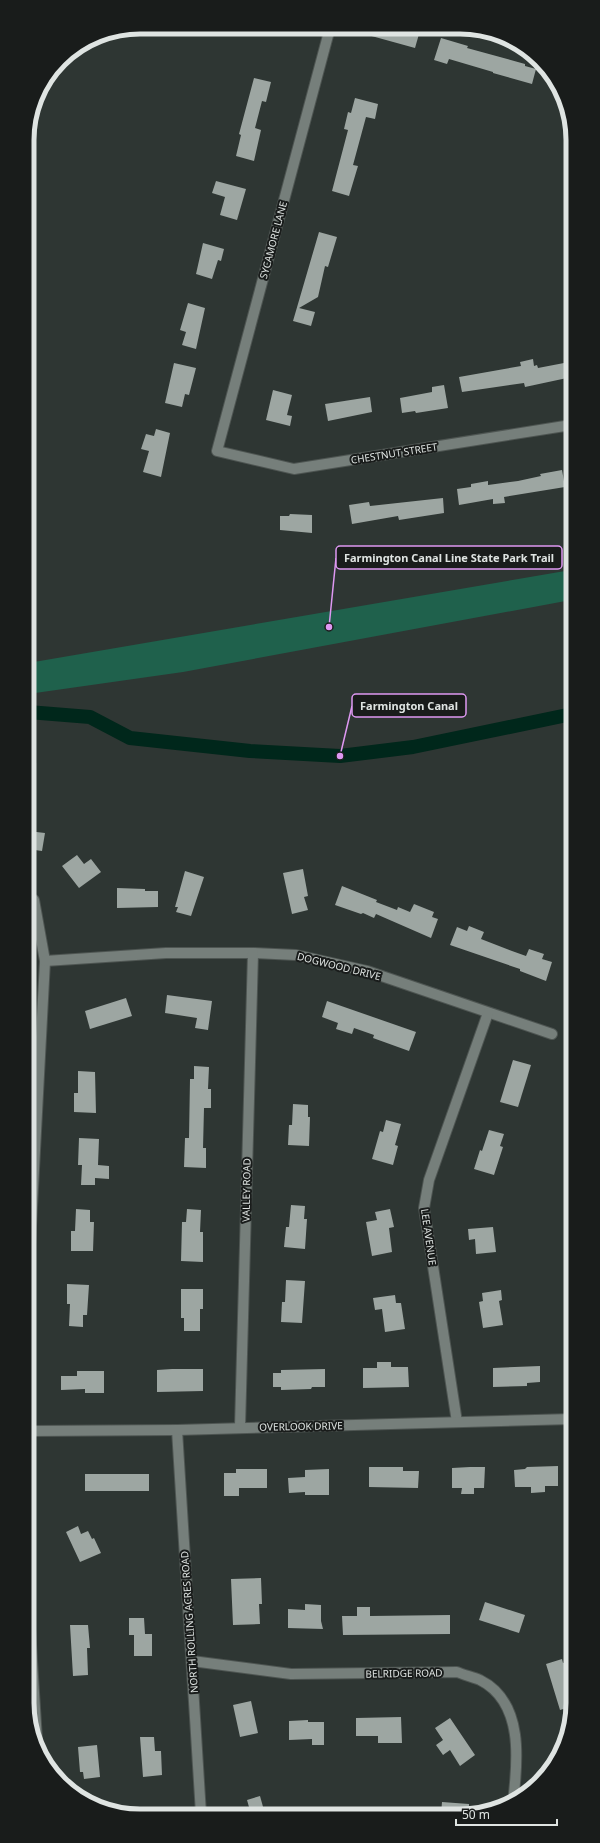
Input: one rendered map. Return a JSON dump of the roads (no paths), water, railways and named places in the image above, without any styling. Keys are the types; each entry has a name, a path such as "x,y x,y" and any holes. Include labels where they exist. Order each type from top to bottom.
{"street":[{"name":"SYCAMORE LANE","path":"217,451 328,34"},
{"name":"CHESTNUT STREET","path":"217,451 294,469 566,426"},
{"path":"34,900 45,962 34,1170"},
{"name":"DOGWOOD DRIVE","path":"45,962 166,953 253,953 296,955 367,971 552,1034"},
{"name":"VALLEY ROAD","path":"240,1427 253,953"},
{"name":"LEE AVENUE","path":"457,1422 424,1208 429,1180 488,1013"},
{"name":"OVERLOOK DRIVE","path":"34,1431 177,1430 240,1427 566,1419"},
{"name":"NORTH ROLLING ACRES ROAD","path":"177,1430 201,1809"},
{"name":"BELRIDGE ROAD","path":"192,1661 292,1674 457,1672 481,1680 502,1698 514,1726 518,1763 514,1794"},
{"path":"34,1684 37,1727"}],"waterway":[{"path":"34,712 90,717 130,738 250,751 340,756 413,747 566,715"}],"place":[{"name":"Farmington Canal Line State Park Trail","path":"329,627"},
{"name":"Farmington Canal","path":"340,756"}]}
